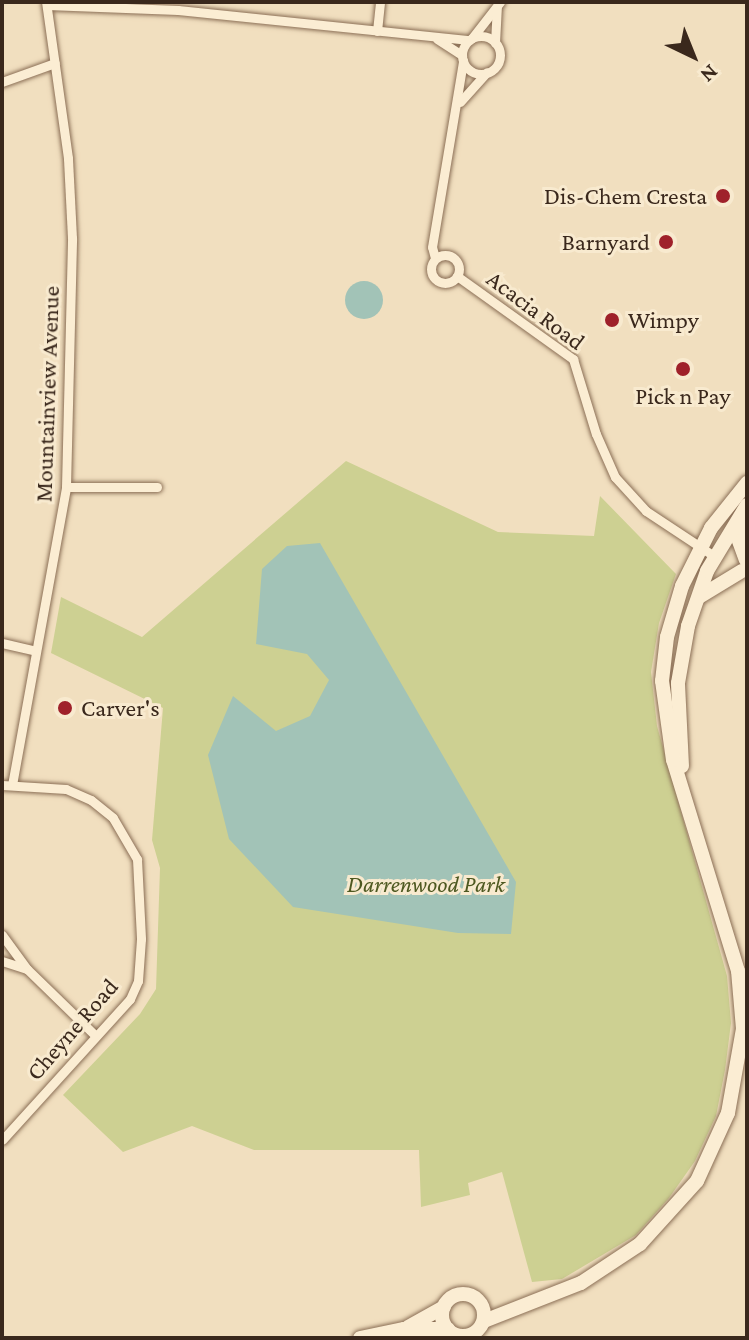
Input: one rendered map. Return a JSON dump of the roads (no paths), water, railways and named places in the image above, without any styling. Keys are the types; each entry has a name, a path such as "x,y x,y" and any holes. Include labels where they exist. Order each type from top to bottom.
{"main road":[{"path":"360,1338 404,1329 468,1332 517,1305 581,1283 640,1244 697,1181 728,1113 740,1062 742,995 733,945 665,725 662,681 674,610 702,545 747,483"},
{"path":"684,786 678,683 696,600 716,552 746,507"},
{"path":"696,600 744,566 739,541 746,507"},
{"path":"404,1329 461,1294 479,1302 517,1305"},
{"path":"468,1332 479,1302"},
{"path":"444,1307 468,1332"}],"street":[{"path":"377,31 380,2"},
{"path":"46,4 178,6 435,37 470,39 482,36 495,43"},
{"name":"Mountainview Avenue","path":"7,785 36,651 66,487 72,238 55,63 46,4"},
{"path":"435,258 453,257 457,276 447,283 434,279 430,266 435,258 432,247 458,105 462,58 470,39 499,4"},
{"path":"458,105 499,58 495,43 499,4"},
{"path":"435,37 476,73 488,72"},
{"path":"2,82 55,63"},
{"name":"Acacia Road","path":"457,276 573,359 583,378 596,434 615,477 646,511 716,552"},
{"path":"66,487 157,487"},
{"path":"2,643 36,651"},
{"name":"Cheyne Road","path":"2,1140 130,999 138,981 137,859 122,829 91,800 66,789 7,785"},
{"path":"2,935 27,969 96,1036"},
{"path":"2,961 27,969"}],"water":[{"path":"364,281 377,287 383,300 377,313 364,319 351,313 345,300 351,287"},
{"path":"320,543 516,882 511,934 458,933 293,907 229,839 208,755 233,696 276,731 310,716 329,680 307,654 256,644 262,569 287,546"}],"place":[{"name":"Dis-Chem Cresta","path":"723,196"},
{"name":"Barnyard","path":"666,242"},
{"name":"Wimpy","path":"612,320"},
{"name":"Pick n Pay","path":"683,369"},
{"name":"Carver's","path":"65,708"}],"park label":[{"name":"Darrenwood Park","path":"426,884"}]}
